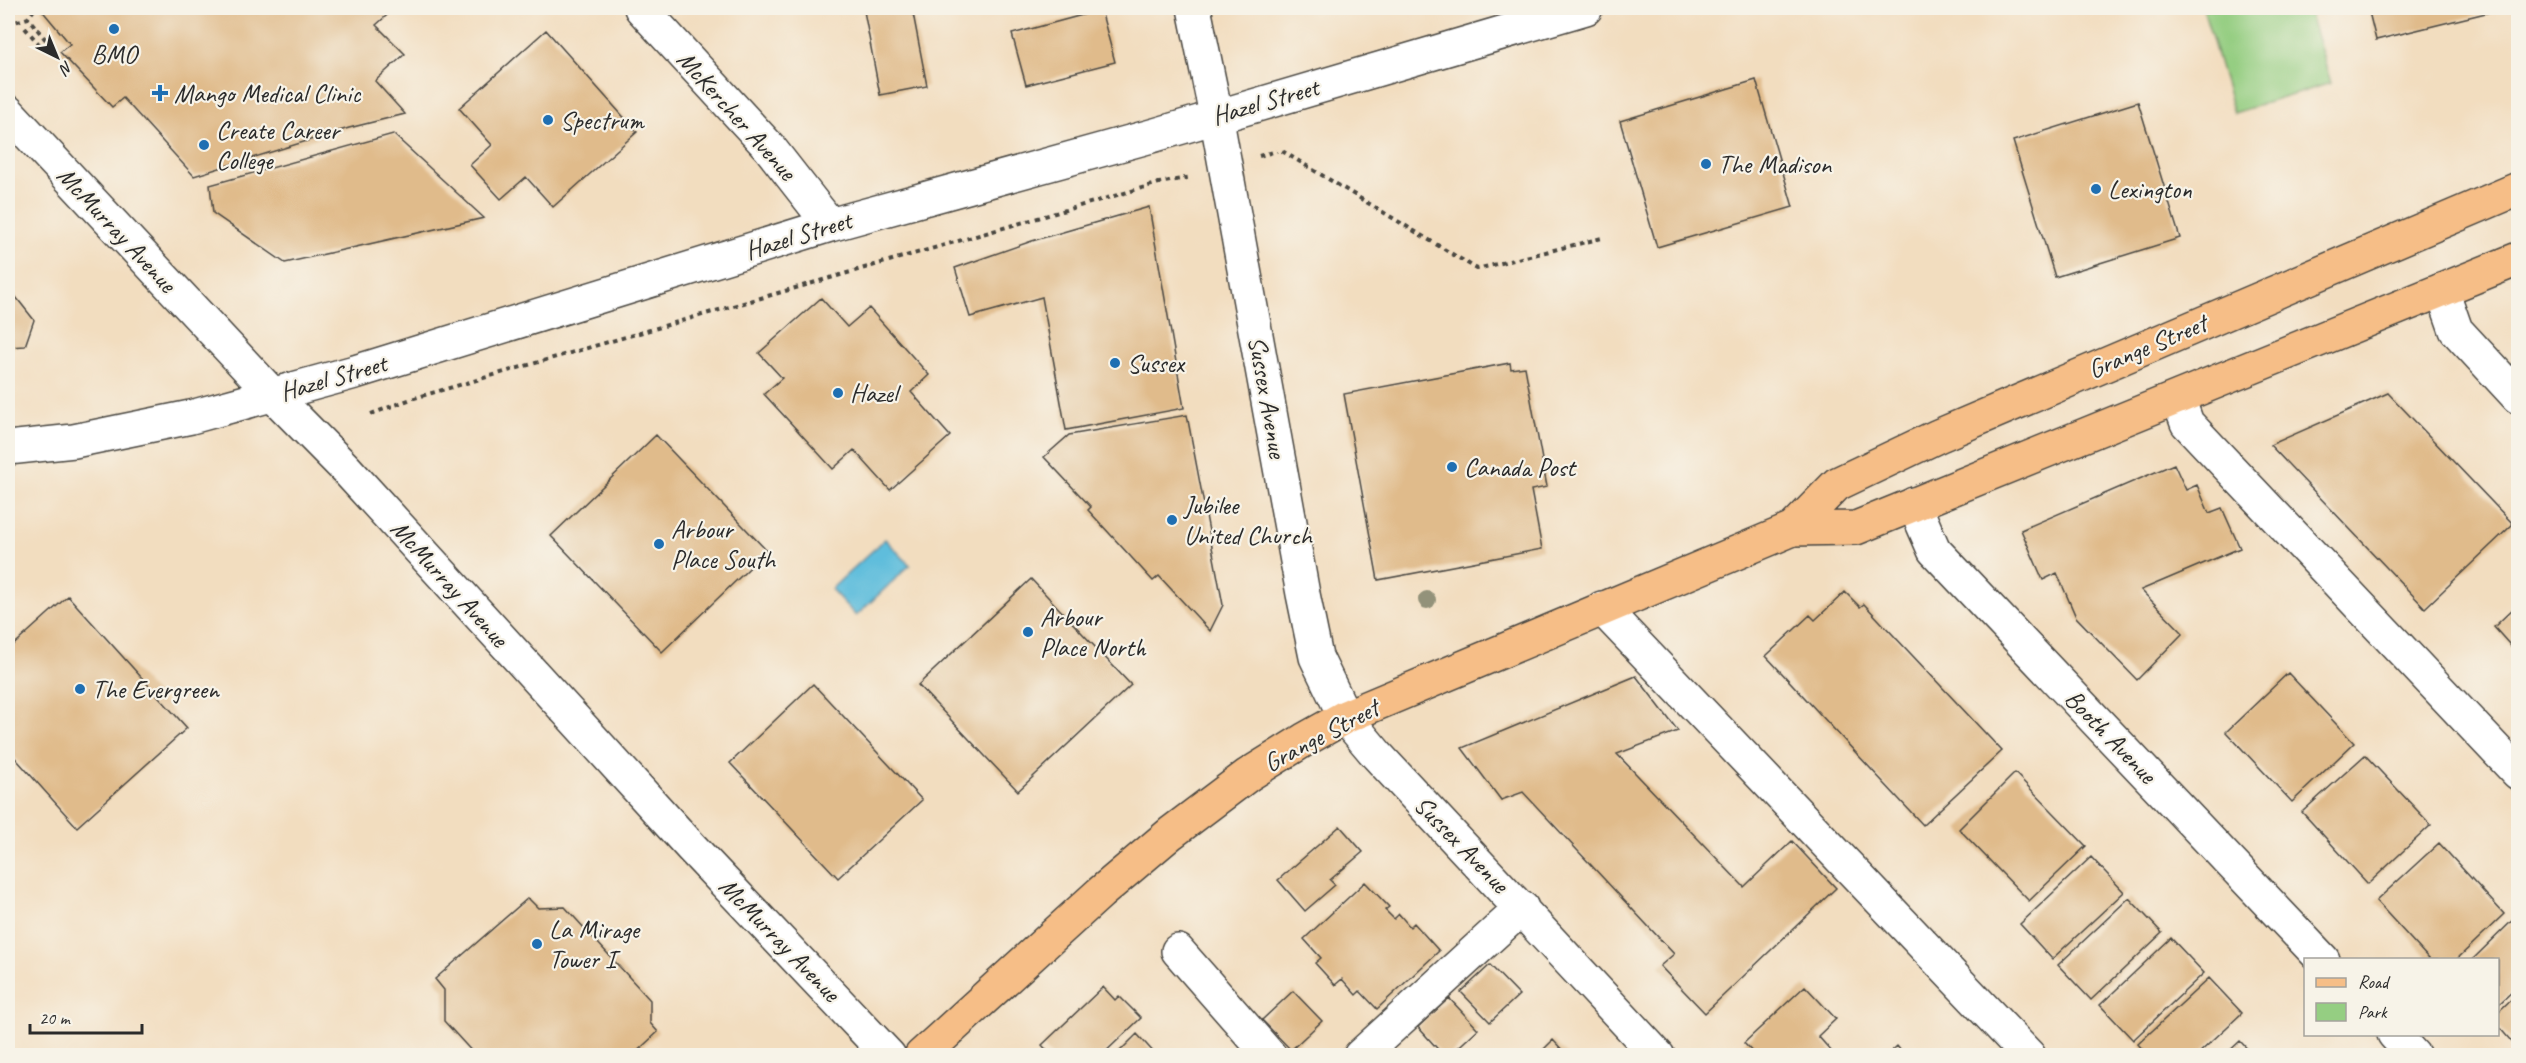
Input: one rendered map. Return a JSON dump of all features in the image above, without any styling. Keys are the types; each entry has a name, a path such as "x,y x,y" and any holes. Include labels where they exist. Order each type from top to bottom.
{"main road":[{"name":"Grange Street","path":"1793,529 1837,484 1938,436 2518,189"},
{"name":"Grange Street","path":"921,1056 1100,893 1172,833 1248,775 1345,717 1793,529 1856,528 2518,259"}],"street":[{"name":"McKercher Avenue","path":"641,8 769,147 830,225"},
{"name":"Sussex Avenue","path":"1194,8 1216,115 1305,605 1317,657 1345,717 1377,755 1658,1056"},
{"name":"Hazel Street","path":"8,448 84,439 191,417 356,372 830,225 1155,135 1216,115 1586,8"},
{"name":"McMurray Avenue","path":"8,112 272,394 346,469 692,848 889,1056"},
{"path":"2442,290 2456,330 2518,397"},
{"path":"2178,398 2187,423 2518,773"},
{"name":"Booth Avenue","path":"1914,504 1934,549 2321,958"},
{"path":"1602,608 2029,1056"},
{"path":"1360,1056 1522,908"},
{"path":"1178,951 1270,1056"},
{"path":"2395,1036 2414,1056"}],"path":[{"path":"8,24 28,18 34,8"},
{"path":"25,28 45,51 50,45 28,18"},
{"path":"1282,151 1477,269 1602,238"},
{"path":"371,414 445,389 1159,183 1185,179"}],"green space":[{"path":"2203,8 2308,8 2331,83 2234,113"}],"water":[{"path":"885,539 910,565 856,616 831,589"}],"building":[{"path":"40,8 395,8 376,25 405,54 375,81 405,114 349,128 194,176 123,98 112,107 60,52 70,44"},
{"path":"912,8 927,86 880,95 864,11"},
{"path":"2368,8 2506,8 2376,40"},
{"path":"1101,10 1115,62 1026,85 1012,34"},
{"name":"Spectrum","path":"546,30 637,132 553,207 526,177 501,199 470,165 492,145 459,108"},
{"name":"The Madison","path":"1756,80 1793,207 1657,247 1620,121"},
{"name":"Lexington","path":"2138,102 2180,238 2055,277 2013,141"},
{"path":"393,134 484,218 285,263 213,213 210,185"},
{"name":"Sussex","path":"1149,207 1184,408 1066,430 1042,297 970,317 955,268 1032,241"},
{"path":"8,287 34,320 25,346 8,347"},
{"name":"Hazel","path":"821,298 847,327 869,308 929,375 911,392 950,436 890,490 854,450 833,469 764,394 782,378 759,353"},
{"path":"1510,363 1511,369 1525,367 1547,487 1531,490 1542,549 1378,580 1344,394"},
{"path":"2388,393 2513,524 2425,608 2270,445"},
{"path":"1187,415 1223,605 1210,631 1159,576 1153,581 1088,510 1091,507 1044,457 1069,435"},
{"name":"Arbour Place South","path":"656,435 767,551 662,652 551,536"},
{"path":"2174,464 2186,490 2197,485 2209,513 2222,508 2240,548 2141,590 2183,633 2137,680 2076,617 2057,573 2043,580 2021,530"},
{"name":"Arbour Place North","path":"1031,579 1131,685 1018,791 918,685"},
{"path":"1845,592 1860,607 1864,604 2002,751 1923,825 1766,656 1810,615 1815,620"},
{"name":"The Evergreen","path":"68,596 187,728 77,827 8,750 8,650"},
{"path":"2518,604 2518,654 2494,627"},
{"path":"2288,673 2354,743 2292,802 2226,732"},
{"path":"1636,676 1678,731 1617,754 1744,887 1792,841 1836,888 1705,1013 1660,966 1674,954 1523,792 1501,800 1462,748"},
{"path":"813,684 922,800 838,878 730,763"},
{"path":"2365,755 2431,825 2368,884 2302,812"},
{"path":"2015,773 2086,846 2029,901 1959,829"},
{"path":"1340,826 1363,852 1330,880 1335,885 1305,911 1278,880"},
{"path":"2439,843 2504,914 2458,958 2428,958 2376,901"},
{"path":"2091,857 2124,892 2052,959 2020,924"},
{"path":"1365,882 1389,907 1385,910 1394,919 1399,914 1410,927 1414,923 1439,951 1377,1009 1360,991 1356,995 1342,979 1335,985 1315,963 1321,958 1304,939"},
{"name":"La Mirage Tower I","path":"528,898 538,908 565,907 650,1000 650,1023 658,1032 632,1056 476,1056 444,1021 444,990 435,979"},
{"path":"2129,898 2162,933 2091,1000 2058,965"},
{"path":"2518,915 2518,986 2499,1004 2499,958 2474,958"},
{"path":"2171,938 2204,973 2133,1040 2100,1005"},
{"path":"1490,965 1519,995 1490,1022 1461,992"},
{"path":"2209,978 2242,1013 2196,1056 2148,1056 2138,1044"},
{"path":"1805,986 1836,1019 1818,1036 1832,1052 1828,1056 1756,1056 1744,1043"},
{"path":"1103,987 1115,1000 1119,996 1141,1018 1101,1056 1052,1056 1042,1045"},
{"path":"1293,991 1322,1021 1291,1050 1262,1020"},
{"path":"2518,993 2518,1049 2499,1027 2499,1011"},
{"path":"1449,998 1478,1029 1449,1056 1444,1056 1418,1027"},
{"path":"1137,1034 1157,1056 1115,1056"},
{"path":"1553,1040 1568,1056 1537,1056"},
{"path":"2240,1041 2254,1056 2224,1056"},
{"path":"1897,1046 1905,1056 1886,1056"}],"place":[{"name":"BMO","path":"114,29"},
{"name":"Mango Medical Clinic","path":"160,93"},
{"name":"Spectrum","path":"548,120"},
{"name":"Create Career College","path":"204,145"},
{"name":"The Madison","path":"1706,164"},
{"name":"Lexington","path":"2096,189"},
{"name":"Sussex","path":"1115,363"},
{"name":"Hazel","path":"838,393"},
{"name":"Canada Post","path":"1452,467"},
{"name":"Jubilee United Church","path":"1172,520"},
{"name":"Arbour Place South","path":"659,544"},
{"name":"Arbour Place North","path":"1028,632"},
{"name":"The Evergreen","path":"80,689"},
{"name":"La Mirage Tower I","path":"537,944"}]}
